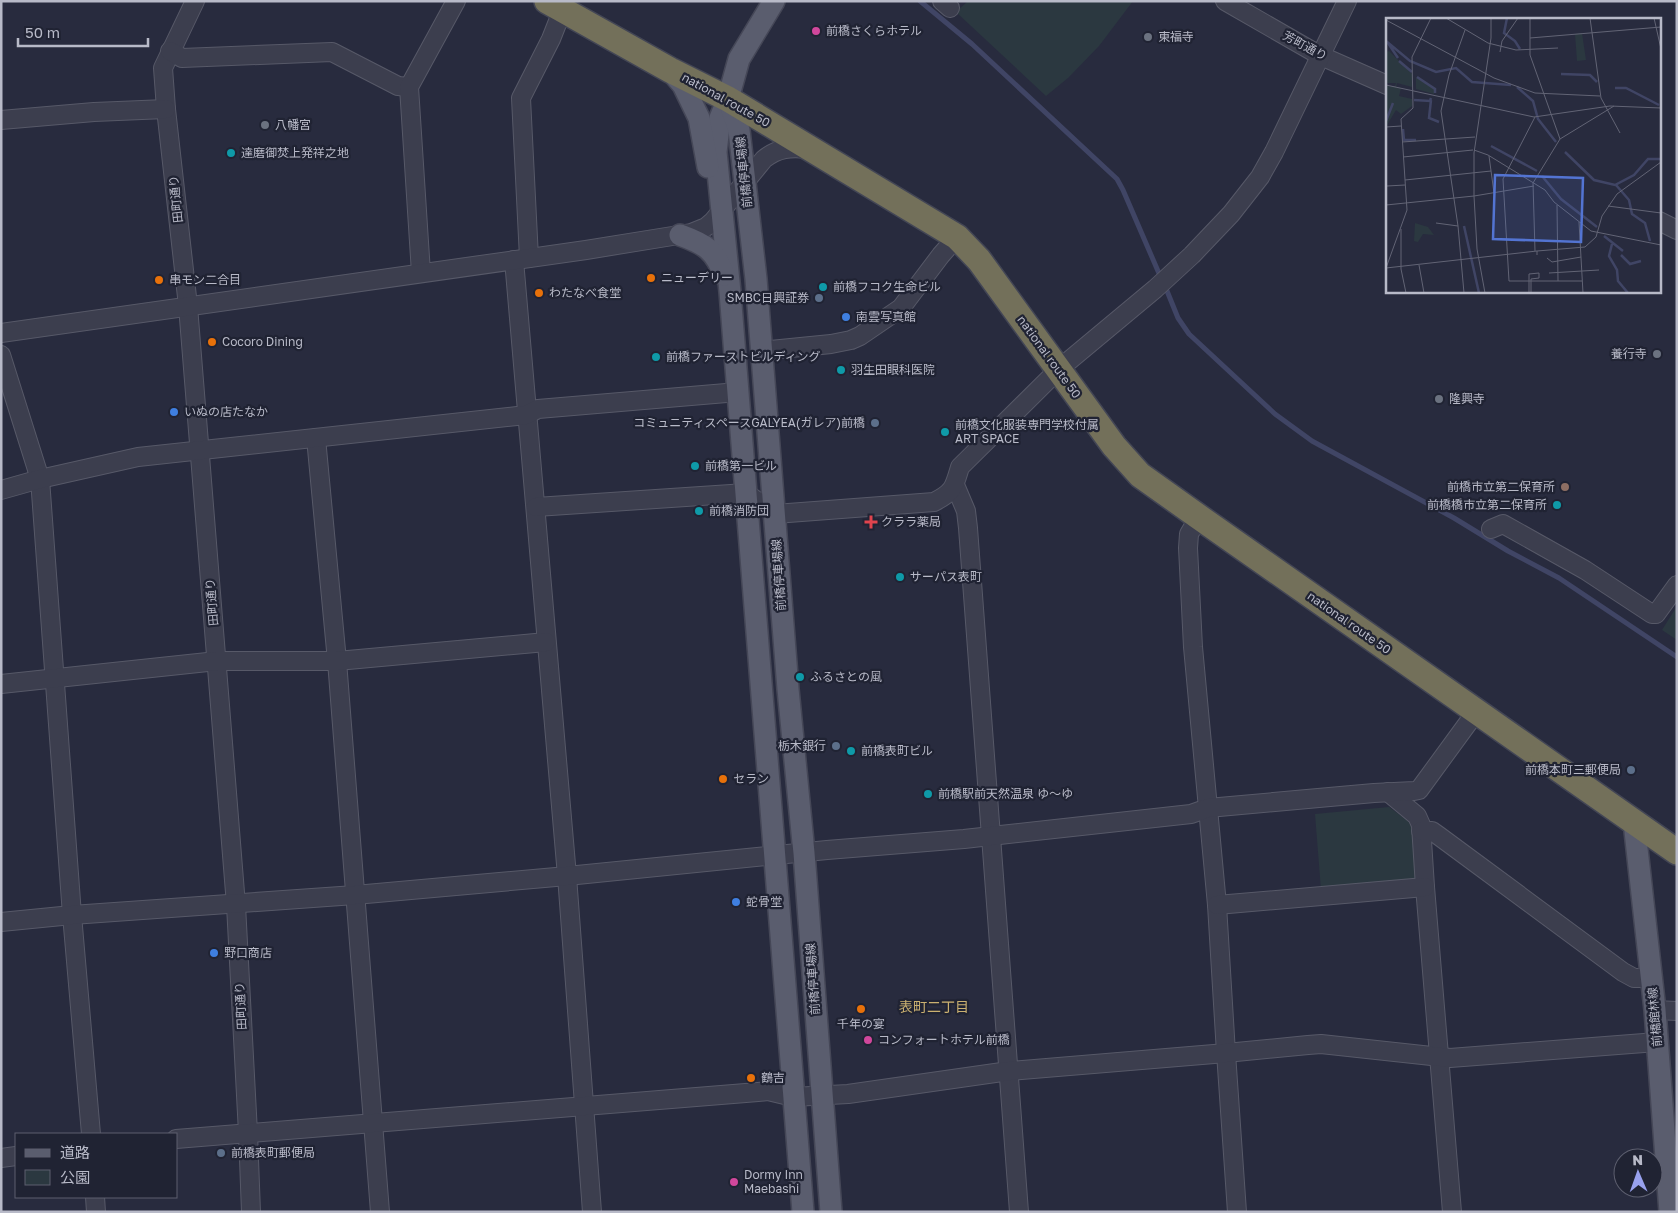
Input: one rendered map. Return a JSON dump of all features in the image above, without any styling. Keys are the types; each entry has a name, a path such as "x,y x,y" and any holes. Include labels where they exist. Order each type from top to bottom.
{"highway":[{"name":"national route 50","path":"558,4 670,70 728,99 957,237 979,260 1114,446 1140,475 1677,852"}],"main road":[{"path":"728,99 739,59 774,1"},
{"path":"670,70 683,85 699,118 710,179 722,220 746,232 751,239"},
{"name":"前橋停車場線","path":"728,99 740,130 751,239 788,689 804,853 831,1212"},
{"name":"前橋停車場線","path":"728,99 720,118 716,152 730,292 803,1212"},
{"path":"686,234 722,220"},
{"path":"686,234 716,256 730,292"},
{"name":"前橋館林線","path":"1634,822 1657,1042 1671,1154 1670,1212"}],"street":[{"name":"田町通り","path":"196,1 163,68 188,306 198,450 236,905 251,1212"},
{"path":"421,273 409,87 456,1"},
{"name":"芳町通り","path":"1225,1 1319,55 1386,85"},
{"path":"536,507 746,493 775,514 934,502 950,493 960,467 1059,370 1155,289 1192,255 1231,214 1260,178 1346,1"},
{"path":"558,4 551,39 521,98 521,259 526,415 536,507 567,876 592,1212"},
{"path":"170,51 182,58 332,52 398,86 409,87"},
{"path":"1,120 94,112 166,109"},
{"path":"722,220 745,181 772,152 794,148 814,150"},
{"path":"1660,222 1677,230"},
{"path":"1,333 686,234"},
{"path":"761,351 831,344 860,336 901,308 957,237"},
{"path":"1,355 40,479 72,915 91,1133"},
{"path":"1,490 40,479 138,457 526,415 538,409 738,392"},
{"path":"316,438 337,661 380,1212"},
{"path":"954,485 966,511 968,528 1019,1212"},
{"path":"1199,517 1189,534 1188,548 1193,647 1217,905 1238,1212"},
{"path":"1491,529 1503,524 1585,570 1652,614 1656,614 1677,585"},
{"path":"1,684 217,661 337,661 546,642"},
{"path":"1,922 72,915 236,905 567,876 991,836 1191,814 1208,808 1419,790 1476,712"},
{"path":"1388,792 1417,816 1421,825 1452,1212"},
{"path":"1421,831 1432,832 1439,836 1622,972 1634,978 1651,978"},
{"path":"1217,905 1425,887"},
{"path":"1655,1010 1677,1011"},
{"path":"178,1139 768,1091 793,1097 854,1094 1009,1072 1321,1044 1450,1058 1657,1042"},
{"path":"1,1158 15,1156"},
{"path":"95,1198 96,1212"}],"green space":[{"path":"968,1 1133,1 1099,46 1068,78 1046,96 956,12"},
{"path":"1677,606 1677,640 1662,630"},
{"path":"1389,807 1416,827 1419,875 1414,883 1321,890 1315,814"}],"waterway":[{"path":"920,1 972,44 1117,179 1161,278"},
{"path":"1165,286 1178,318 1189,334 1275,414 1312,441 1454,518 1508,551 1559,578 1677,657"}],"place":[{"name":"前橋さくらホテル","path":"816,31"},
{"name":"東福寺","path":"1148,37"},
{"name":"八幡宮","path":"265,125"},
{"name":"達磨御焚上発祥之地","path":"231,153"},
{"name":"ニューデリー","path":"651,278"},
{"name":"串モン二合目","path":"159,280"},
{"name":"前橋フコク生命ビル","path":"823,287"},
{"name":"わたなべ食堂","path":"539,293"},
{"name":"SMBC日興証券","path":"819,298"},
{"name":"南雲写真館","path":"846,317"},
{"name":"Cocoro Dining","path":"212,342"},
{"name":"養行寺","path":"1657,354"},
{"name":"前橋ファーストビルディング","path":"656,357"},
{"name":"羽生田眼科医院","path":"841,370"},
{"name":"隆興寺","path":"1439,399"},
{"name":"いぬの店たなか","path":"174,412"},
{"name":"コミュニティスペースGALYEA(ガレア)前橋","path":"875,423"},
{"name":"前橋文化服装専門学校付属 ART SPACE","path":"945,432"},
{"name":"前橋第一ビル","path":"695,466"},
{"name":"前橋市立第二保育所","path":"1565,487"},
{"name":"前橋橋市立第二保育所","path":"1557,505"},
{"name":"前橋消防団","path":"699,511"},
{"name":"クララ薬局","path":"871,522"},
{"name":"サーパス表町","path":"900,577"},
{"name":"ふるさとの風","path":"800,677"},
{"name":"栃木銀行","path":"836,746"},
{"name":"前橋表町ビル","path":"851,751"},
{"name":"前橋本町三郵便局","path":"1631,770"},
{"name":"セラン","path":"723,779"},
{"name":"前橋駅前天然温泉 ゆ～ゆ","path":"928,794"},
{"name":"蛇骨堂","path":"736,902"},
{"name":"野口商店","path":"214,953"},
{"name":"千年の宴","path":"861,1009"},
{"name":"コンフォートホテル前橋","path":"868,1040"},
{"name":"鶴吉","path":"751,1078"},
{"name":"前橋表町郵便局","path":"221,1153"},
{"name":"Dormy Inn Maebashi","path":"734,1182"}],"district":[{"name":"表町二丁目","path":"934,1007"}]}
